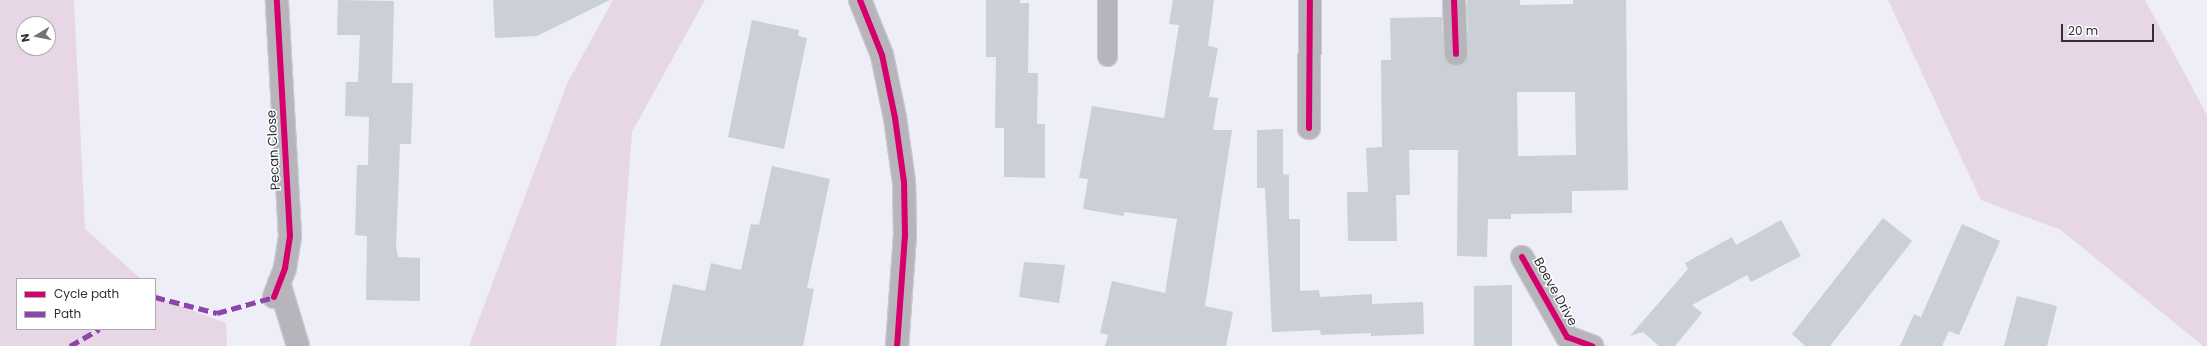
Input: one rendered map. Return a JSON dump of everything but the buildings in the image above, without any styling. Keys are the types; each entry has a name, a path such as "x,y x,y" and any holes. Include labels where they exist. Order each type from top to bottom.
{"street":[{"name":"Pecan Close","path":"277,0 290,236 277,290 298,346"},
{"path":"860,0 882,56 895,118 904,182 905,242 897,346"},
{"path":"1309,128 1310,0"},
{"path":"1454,0 1456,54"},
{"name":"Boeve Drive","path":"1522,257 1567,337 1592,346"}],"lane":[{"path":"1107,0 1107,56"}],"shaded area":[{"path":"0,0 74,0 85,229 140,278 16,278 16,330 156,330 156,292 164,300 226,323 227,346 0,346"},
{"path":"613,0 705,0 632,132 616,346 469,346 567,84"},
{"path":"1888,0 2145,0 2207,115 2207,346 2203,346 2061,230 1981,200"}],"marked path":[{"path":"156,297 217,313 274,297"},
{"path":"70,346 97,330"}],"cycle path":[{"path":"274,297 285,268 290,236 277,0"},
{"path":"860,0 882,55 895,118 904,182 905,235 897,346"},
{"path":"1309,128 1310,0"},
{"path":"1454,0 1456,54"},
{"path":"1522,257 1567,337 1592,346"}]}
